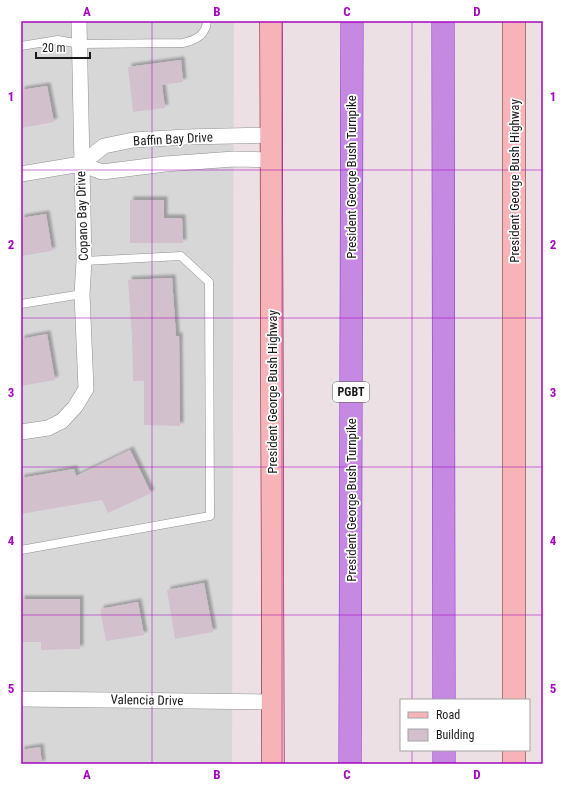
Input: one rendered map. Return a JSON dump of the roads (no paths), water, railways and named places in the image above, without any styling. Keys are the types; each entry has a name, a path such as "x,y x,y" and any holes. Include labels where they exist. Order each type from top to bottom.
{"highway":[{"name":"President George Bush Turnpike","path":"350,764 352,21"},
{"path":"443,21 444,699"},
{"path":"444,751 444,764"}],"main road":[{"name":"President George Bush Highway","path":"271,21 273,764"},
{"name":"President George Bush Highway","path":"514,21 514,699"},
{"path":"514,751 514,764"}],"street":[{"name":"Copano Bay Drive","path":"21,432 48,428 62,421 75,407 86,388 82,294 84,261 79,21"},
{"name":"Baffin Bay Drive","path":"21,174 81,164 104,146 133,140 272,135"},
{"name":"Baffin Bay Drive","path":"81,164 102,172 165,164 234,159 271,160"},
{"name":"Valencia Drive","path":"21,699 273,702"}],"lane":[{"path":"21,46 58,40 80,44 183,43 196,40 206,27 207,21"},
{"path":"21,550 210,516 209,282 181,256 84,261"},
{"path":"21,304 82,294"}]}
